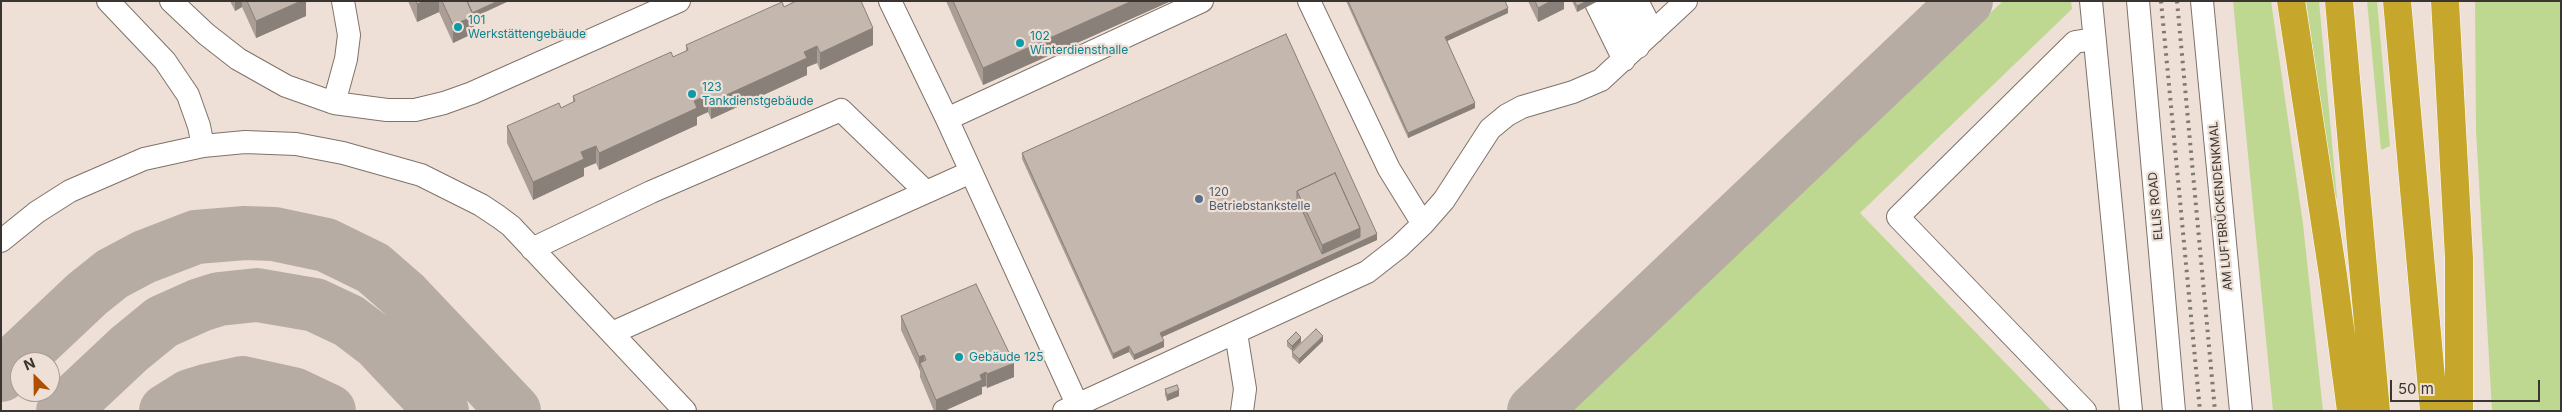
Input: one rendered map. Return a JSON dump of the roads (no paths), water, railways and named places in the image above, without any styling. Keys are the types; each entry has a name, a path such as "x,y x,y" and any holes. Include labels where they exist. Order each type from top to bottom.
{"highway":[{"path":"2291,1 2333,275 2351,411"},
{"path":"2339,1 2376,411"},
{"path":"2396,1 2434,411"},
{"path":"2446,1 2459,258 2459,411"}],"street":[{"path":"108,1 165,61 188,95 199,126 203,146"},
{"path":"171,1 206,34 238,60 286,86 334,103 387,110 415,110 444,103 472,93 679,1"},
{"path":"334,103 346,59 349,35 342,1"},
{"path":"890,1 947,119 1071,408 1367,272 1399,247 1444,200 1490,129 1507,115 1539,100 1587,88 1601,80 1648,32 1686,1"},
{"path":"947,119 1202,1"},
{"path":"1309,1 1388,169 1423,224"},
{"path":"1595,1 1648,32"},
{"path":"1616,1 1648,32"},
{"path":"1637,1 1648,32"},
{"path":"2091,1 2131,411"},
{"name":"ELLIS ROAD","path":"2138,1 2174,411"},
{"name":"AM LUFTBRÜCKENDENKMAL","path":"2202,1 2241,411"},
{"path":"2085,411 1898,217 2075,42 2094,39"},
{"path":"532,248 651,192 840,110 926,192"},
{"path":"1,241 36,212 70,191 144,159 203,146 245,142 296,144 343,152 421,175 481,205 511,226 685,411"},
{"path":"612,334 970,172"},
{"path":"1236,332 1245,389 1242,411"}],"railway":[{"path":"2161,1 2200,411"},
{"path":"2177,1 2215,411"}],"place":[{"name":"101 Werkstättengebäude","path":"458,27"},
{"name":"102 Winterdiensthalle","path":"1020,43"},
{"name":"123 Tankdienstgebäude","path":"692,94"},
{"name":"120 Betriebstankstelle","path":"1199,199"},
{"name":"Gebäude 125","path":"959,357"}]}
